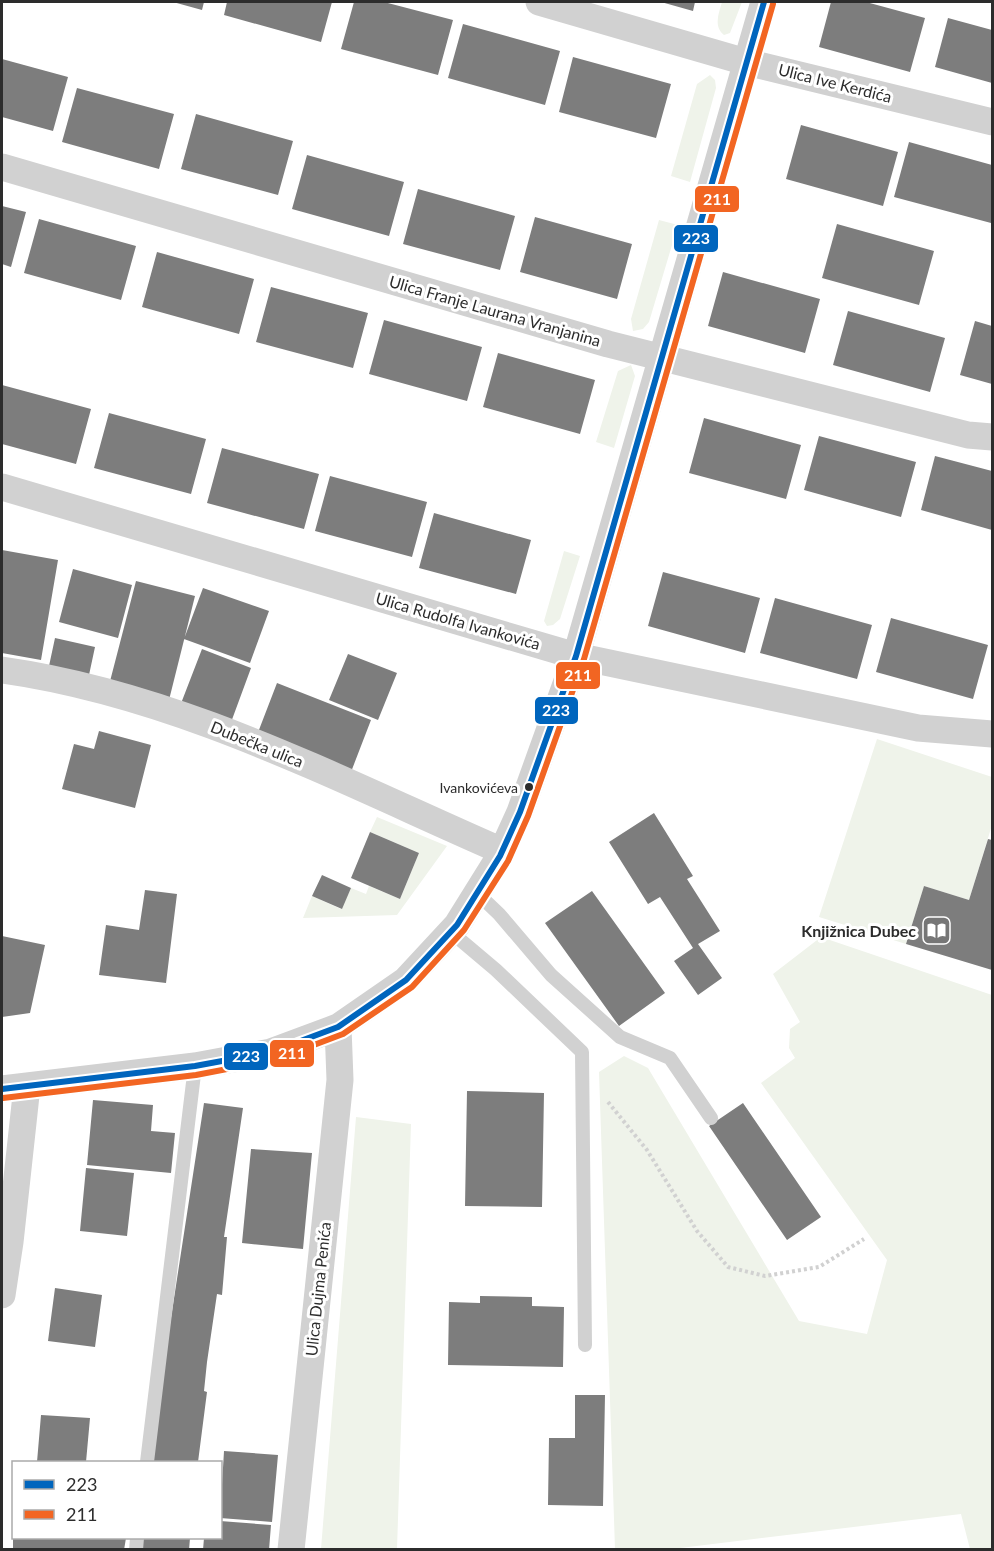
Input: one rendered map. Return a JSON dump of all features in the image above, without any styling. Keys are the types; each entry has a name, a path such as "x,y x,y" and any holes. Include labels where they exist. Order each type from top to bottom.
{"street":[{"name":"Ulica Ive Kerdića","path":"539,2 746,62 993,122"},
{"path":"2,1295 14,1088 195,1066 271,1052 338,1027 406,980 451,932 502,851 544,750 576,656 764,2"},
{"name":"Ulica Franje Laurana Vranjanina","path":"2,167 661,358 968,435 993,437"},
{"name":"Ulica Rudolfa Ivankovića","path":"2,487 576,656 918,728 993,734"},
{"name":"Dubečka ulica","path":"2,669 34,674 150,702 242,737 502,851"},
{"name":"Ulica Dujma Penića","path":"291,1550 340,1080 338,1027"}],"lane":[{"path":"477,893 499,914 551,975 620,1037 670,1058 711,1118"},
{"path":"451,932 496,970 582,1052 585,1344"},
{"path":"147,1461 195,1066"}],"path":[{"path":"582,1086 610,1103 647,1150 697,1231 728,1267 765,1276 819,1267 864,1239"}],"shaded area":[{"path":"722,2 742,2 730,33 724,35 718,24"},
{"path":"710,75 715,80 716,88 690,182 671,176 697,84"},
{"path":"659,220 678,225 649,322 643,329 633,331 631,319"},
{"path":"631,365 635,376 614,448 596,442 618,371"},
{"path":"564,551 580,556 560,619 553,625 547,626 544,621"},
{"path":"877,739 992,777 992,825 969,900 924,886 906,944 819,917"},
{"path":"377,817 447,846 397,915 303,918 312,896 341,909 351,888 366,894 369,886 400,899 419,853 370,832"},
{"path":"821,937 992,995 992,1549 970,1549 961,1514 672,1549 615,1549 599,1072 624,1056 648,1068 799,1321 867,1334 887,1260 761,1083 795,1058 789,1048 790,1029 800,1022 773,974"},
{"path":"356,1117 411,1124 397,1549 321,1549"}],"building":[{"path":"173,2 204,2 202,10"},
{"path":"227,2 332,2 321,42 224,15"},
{"path":"354,2 384,2 453,20 438,75 341,49"},
{"path":"661,2 695,2 693,11"},
{"path":"831,2 866,2 925,18 910,72 819,47"},
{"path":"948,18 992,30 992,83 935,67"},
{"path":"463,24 560,51 545,105 448,78"},
{"path":"573,57 671,84 656,138 559,112"},
{"path":"2,59 68,77 53,131 2,117"},
{"path":"77,88 174,114 159,169 62,142"},
{"path":"196,114 293,141 278,195 181,169"},
{"path":"801,125 898,152 883,206 786,179"},
{"path":"909,142 992,165 991,223 894,197"},
{"path":"307,155 404,182 389,236 292,209"},
{"path":"418,189 515,216 500,270 403,244"},
{"path":"2,206 26,212 11,267 2,264"},
{"path":"535,217 632,244 617,299 520,272"},
{"path":"39,219 136,246 121,300 24,273"},
{"path":"837,224 934,251 919,305 822,278"},
{"path":"157,252 254,279 239,334 142,307"},
{"path":"723,272 820,299 805,353 708,326"},
{"path":"271,287 368,313 353,368 256,342"},
{"path":"848,311 945,338 930,392 833,365"},
{"path":"384,320 482,347 467,401 369,374"},
{"path":"975,321 992,326 992,384 960,375"},
{"path":"498,353 595,380 580,434 483,407"},
{"path":"2,385 91,409 76,464 2,444"},
{"path":"109,413 206,439 191,494 94,468"},
{"path":"704,418 801,445 786,499 689,473"},
{"path":"819,436 916,462 901,517 804,490"},
{"path":"222,448 319,474 304,529 207,503"},
{"path":"935,456 992,471 992,530 921,510"},
{"path":"330,476 427,502 412,557 315,531"},
{"path":"434,513 531,540 516,594 419,568"},
{"path":"2,550 58,560 41,660 2,653"},
{"path":"73,569 132,585 118,638 59,622"},
{"path":"663,572 760,598 745,653 648,626"},
{"path":"136,581 195,596 168,704 108,689"},
{"path":"203,588 269,611 250,663 184,639"},
{"path":"775,598 872,625 857,679 760,653"},
{"path":"891,618 988,645 973,699 876,672"},
{"path":"55,638 95,647 89,675 49,666"},
{"path":"202,649 251,668 230,725 180,706"},
{"path":"348,654 397,673 378,720 329,700"},
{"path":"277,683 371,720 351,772 257,735"},
{"path":"99,731 151,745 135,808 62,789 74,744 94,749"},
{"path":"654,813 693,876 687,879 720,931 698,944 722,978 698,995 674,961 693,948 660,897 648,904 609,842"},
{"path":"370,832 419,853 400,899 351,878"},
{"path":"988,839 992,840 992,970 906,944 924,886 969,900"},
{"path":"322,875 351,888 342,909 312,896"},
{"path":"145,890 177,894 166,983 99,975 106,925 139,930"},
{"path":"592,891 665,993 619,1026 545,923"},
{"path":"2,936 45,945 30,1013 2,1017"},
{"path":"467,1091 544,1093 542,1207 465,1206"},
{"path":"93,1100 153,1105 151,1131 175,1133 171,1173 87,1165"},
{"path":"204,1103 243,1108 224,1237 227,1237 222,1295 217,1294 207,1362 204,1391 207,1392 198,1461 152,1461 165,1357"},
{"path":"743,1103 821,1217 787,1240 709,1126"},
{"path":"251,1149 312,1153 303,1249 242,1243"},
{"path":"86,1168 134,1173 127,1236 80,1231"},
{"path":"55,1288 102,1295 95,1347 48,1341"},
{"path":"480,1296 532,1297 532,1306 564,1307 563,1367 448,1365 449,1302 480,1303"},
{"path":"575,1395 605,1395 603,1506 548,1505 549,1438 575,1438"},
{"path":"41,1415 90,1418 86,1461 37,1461"},
{"path":"224,1451 278,1455 272,1522 222,1518"},
{"path":"222,1521 271,1525 269,1550 203,1550 204,1539 222,1539"},
{"path":"13,1539 126,1539 124,1550 13,1550"},
{"path":"142,1539 190,1539 189,1550 141,1550"}],"transit line":[{"name":"223","path":"2,1089 195,1066 271,1052 338,1027 406,980 457,925 500,856 520,812 576,656 764,2"},
{"name":"211","path":"3,1098 196,1075 274,1060 343,1034 412,987 464,930 508,861 528,816 584,659 773,4"}],"place":[{"name":"Ivankovićeva","path":"529,787"},
{"name":"Knjižnica Dubec","path":"937,931"}]}
